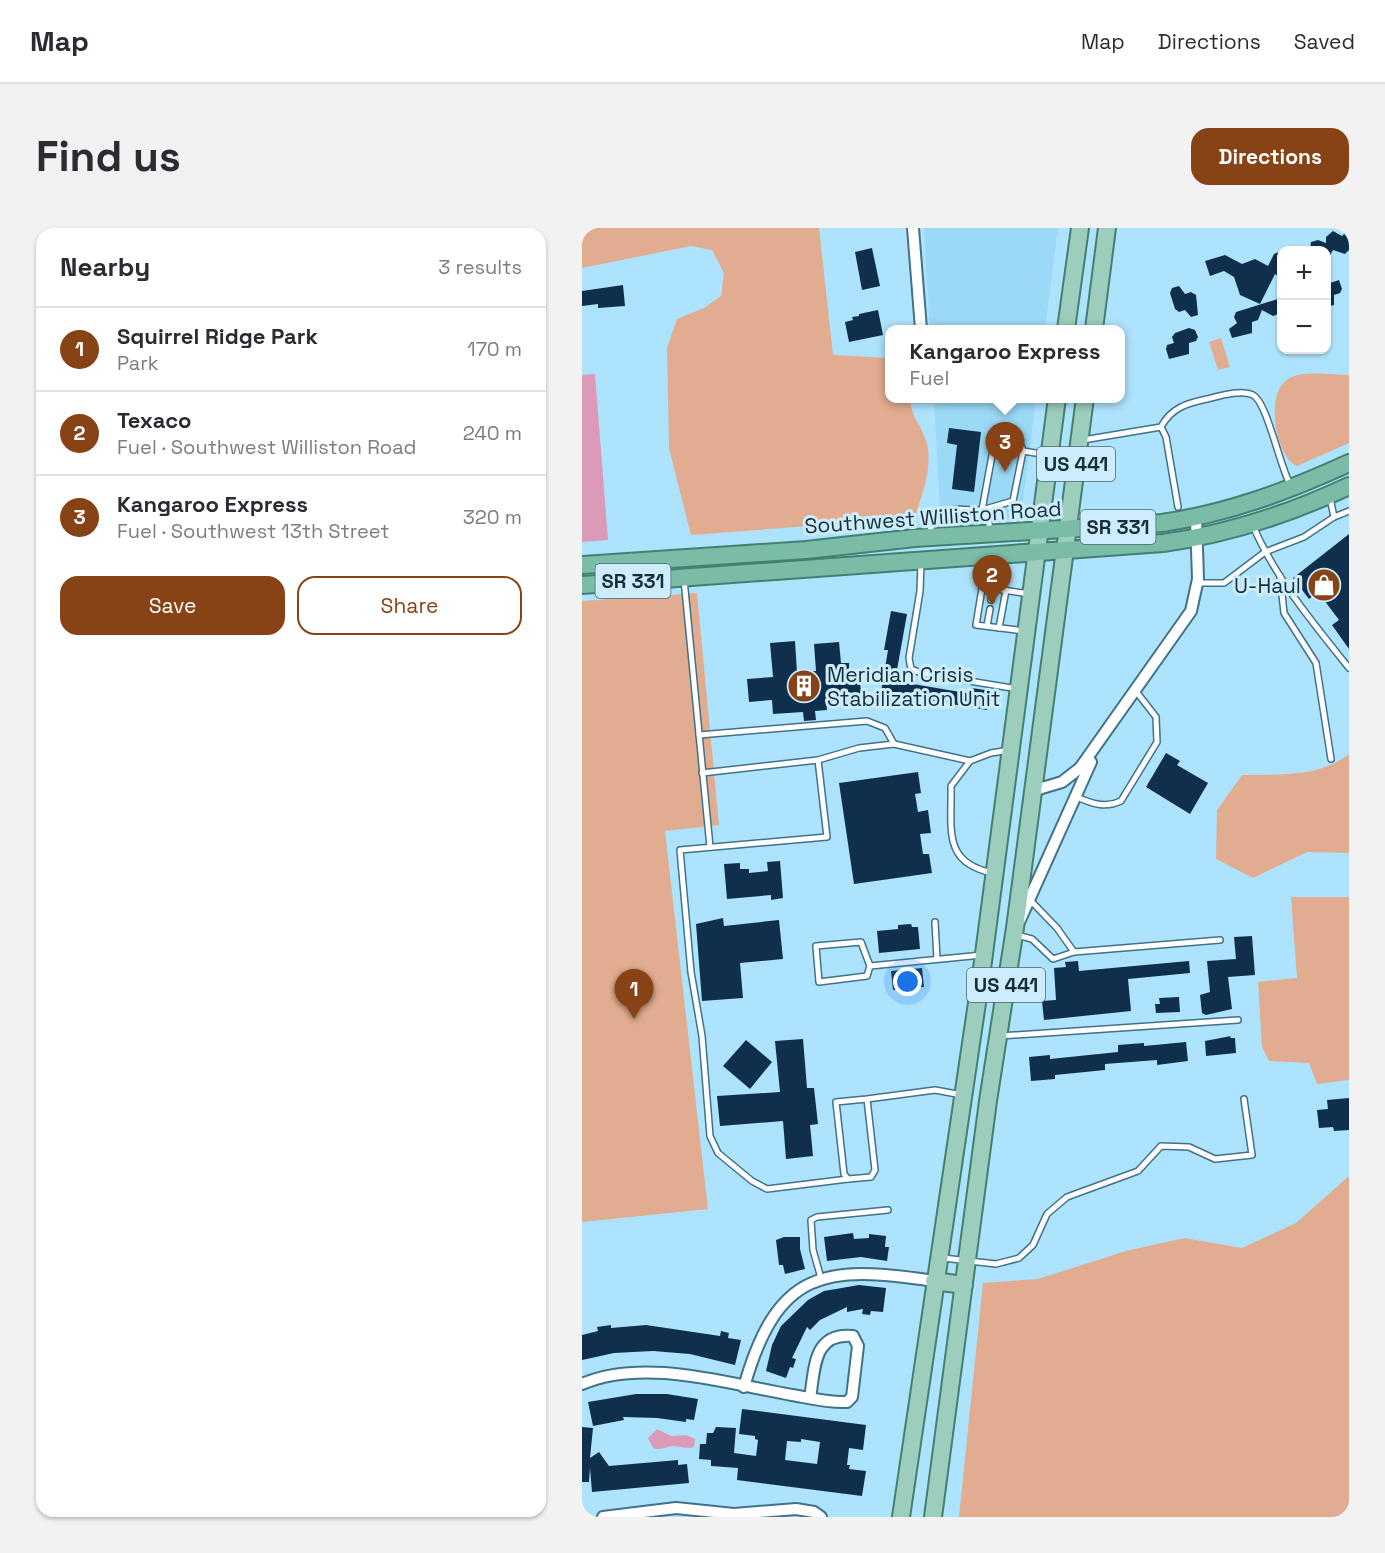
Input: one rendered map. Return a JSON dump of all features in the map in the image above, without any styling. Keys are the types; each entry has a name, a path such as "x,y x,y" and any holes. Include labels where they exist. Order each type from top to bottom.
{"highway":[{"name":"Southwest Williston Road","path":"582,565 990,533 1129,526 1196,518 1263,500 1349,463"},
{"name":"Southwest Williston Road","path":"582,585 921,558 1130,546 1197,538 1252,524 1349,486"},
{"path":"682,558 684,578"}],"main road":[{"path":"1067,325 1080,228"},
{"path":"1095,325 1107,228"},
{"name":"US 441","path":"901,1517 934,1281 984,955 1056,403"},
{"name":"US 441","path":"933,1517 988,1101 1015,931 1020,877 1084,403"},
{"path":"999,839 1011,814 1032,791"},
{"path":"995,874 1020,877"},
{"path":"964,1096 988,1101"},
{"path":"934,1281 964,1285"}],"street":[{"path":"913,228 921,325"},
{"path":"1032,791 1071,777 1097,747 1191,610 1197,583 1196,518"},
{"path":"1015,931 1097,747"},
{"path":"744,1387 755,1348 768,1320 786,1300 821,1278 869,1273 934,1281"},
{"path":"582,1384 604,1377 648,1372 675,1374 810,1398 849,1401 858,1346 853,1336 837,1336 824,1343 816,1360 810,1398"},
{"path":"603,1517 676,1508 734,1514 796,1509 814,1512 821,1517"}],"lane":[{"path":"1079,441 1161,427 1166,419 1182,405 1234,394 1252,394 1261,402 1281,465 1292,489"},
{"path":"1161,427 1166,437 1178,507"},
{"path":"928,538 936,516 942,510 982,510 1013,501 1023,451 1021,442 1016,438 995,439 982,510 989,523 990,533"},
{"path":"1023,451 1050,455"},
{"path":"1329,495 1334,517"},
{"path":"1197,583 1224,583 1264,552 1304,537 1334,517 1349,511"},
{"path":"1252,524 1264,552 1280,576 1349,668"},
{"path":"988,554 976,625 1027,632"},
{"path":"921,558 920,591 909,658 911,669 921,674 1019,690"},
{"path":"1280,576 1284,613 1316,663 1331,759"},
{"path":"684,578 710,847"},
{"path":"982,587 1031,594"},
{"path":"991,600 993,589"},
{"path":"999,628 1006,590"},
{"path":"987,626 990,609"},
{"path":"1074,796 1098,805 1111,806 1121,801 1157,742 1156,717 1135,690"},
{"path":"699,735 867,721 885,728 894,744"},
{"path":"702,773 818,760 859,748 894,744 970,761"},
{"path":"995,874 973,869 962,861 955,849 951,786 970,761 991,753 1011,750"},
{"path":"818,760 827,837 680,850 692,972 702,1036 710,1136 718,1153 752,1181 767,1189 871,1177 874,1170 867,1099"},
{"path":"1030,900 1057,928 1074,952"},
{"path":"935,922 937,959"},
{"path":"1015,931 1032,939 1053,959 1074,952 1220,940"},
{"path":"861,942 870,966 867,976 819,982 816,946 861,942"},
{"path":"870,966 984,955"},
{"path":"998,1036 1026,1036 1156,1024 1238,1020"},
{"path":"848,1179 844,1174 836,1102 935,1089 964,1096"},
{"path":"938,1258 996,1264 1019,1258 1033,1245 1047,1214 1067,1197 1138,1171 1161,1146 1189,1147 1215,1160 1252,1155 1244,1099"},
{"path":"821,1278 813,1250 811,1220 817,1217 888,1210"}],"shaded area":[{"path":"582,228 819,228 833,355 885,358 885,403 911,403 925,438 929,458 928,468 915,518 691,535 669,448 667,348 677,319 704,308 721,296 724,273 712,250 691,246 582,268"},
{"path":"924,228 1058,228 1046,325 930,325"},
{"path":"1221,338 1230,367 1218,370 1209,342"},
{"path":"595,374 608,540 582,542 582,375"},
{"path":"1349,375 1349,443 1297,466 1283,451 1276,425 1276,397 1281,386 1294,376"},
{"path":"934,403 1035,403 1023,500 1015,516 998,523 941,526"},
{"path":"697,593 719,825 665,831 708,1209 582,1222 582,601"},
{"path":"1349,754 1349,853 1307,852 1253,878 1216,859 1217,810 1242,775 1311,771 1337,762"},
{"path":"1291,897 1349,897 1349,1080 1317,1084 1309,1063 1269,1061 1262,1047 1258,982 1297,978"},
{"path":"1349,1176 1349,1517 959,1517 983,1283 1038,1279 1126,1251 1184,1238 1242,1248 1296,1223"},
{"path":"657,1429 671,1436 686,1435 695,1439 694,1447 653,1448 648,1438"}],"building":[{"path":"1349,229 1349,250 1345,254 1333,250 1331,254 1331,246 1310,246 1311,242 1318,240 1326,243 1326,237 1333,231 1342,236"},
{"path":"872,248 880,286 862,290 855,252"},
{"path":"1277,253 1277,275 1275,274 1260,304 1240,295 1234,277 1224,271 1210,276 1205,261 1225,255 1242,264 1255,259 1268,266"},
{"path":"1339,280 1342,289 1340,293 1334,295 1334,305 1331,306 1331,283"},
{"path":"623,285 625,306 598,308 598,304 582,306 582,291"},
{"path":"1179,286 1185,294 1191,292 1196,295 1198,315 1191,317 1185,310 1179,312 1175,309 1170,293 1172,288"},
{"path":"1277,299 1277,314 1273,316 1262,310 1258,320 1252,322 1252,333 1232,338 1229,329 1237,323 1234,317 1236,312"},
{"path":"878,310 883,335 849,342 845,322 853,320 852,317 859,316 859,314"},
{"path":"1189,328 1195,330 1198,337 1196,341 1189,343 1189,354 1169,359 1166,349 1167,345 1174,343 1172,337 1175,333"},
{"path":"949,428 981,432 974,492 952,489 957,445 947,443"},
{"name":"U-Haul","path":"1349,534 1349,649 1332,625 1339,620 1318,592 1309,599 1293,578"},
{"path":"891,611 907,614 895,681 972,694 972,688 991,691 987,710 881,692 888,650 884,650"},
{"name":"Meridian Crisis Stabilization Unit","path":"795,641 797,673 816,671 814,644 839,642 841,663 849,663 849,671 859,670 861,693 826,700 827,710 815,711 816,720 804,721 803,712 773,714 772,700 749,702 747,679 773,677 770,643"},
{"path":"1166,753 1180,761 1177,765 1208,783 1190,814 1146,787"},
{"path":"918,772 921,793 915,794 918,812 928,810 931,833 920,834 923,854 929,854 932,873 854,884 839,783"},
{"path":"780,861 783,898 771,900 771,895 727,899 724,864 740,863 740,869 749,869 749,873 768,871 767,862"},
{"path":"723,918 724,926 779,920 783,959 740,963 743,998 702,1001 696,924"},
{"path":"911,924 912,927 918,927 920,949 879,953 877,931 898,929 898,925"},
{"path":"1252,936 1255,975 1228,977 1232,1009 1206,1015 1202,1013 1200,995 1210,992 1207,961 1236,959 1234,937"},
{"path":"1078,961 1079,971 1189,961 1190,973 1128,979 1131,1011 1044,1020 1042,1001 1056,1000 1054,968 1066,967 1065,962"},
{"path":"922,968 924,987 893,990 891,971"},
{"path":"1179,997 1180,1012 1156,1013 1155,1004 1160,1004 1159,998"},
{"path":"1231,1036 1230,1038 1235,1038 1236,1053 1206,1056 1205,1041"},
{"path":"803,1039 807,1088 814,1088 818,1124 810,1125 813,1156 786,1159 783,1121 720,1126 717,1096 780,1092 775,1041"},
{"path":"746,1040 772,1062 750,1089 723,1066"},
{"path":"1186,1042 1188,1061 1157,1065 1157,1060 1105,1064 1105,1070 1055,1075 1055,1079 1031,1081 1029,1057 1050,1055 1050,1059 1118,1052 1118,1045 1144,1043 1144,1046"},
{"path":"1349,1098 1349,1130 1334,1131 1333,1127 1319,1128 1317,1110 1328,1109 1327,1100"},
{"path":"853,1233 854,1239 869,1238 869,1234 886,1236 885,1247 889,1247 887,1261 861,1257 827,1261 824,1237"},
{"path":"784,1237 800,1237 800,1249 805,1269 785,1274 783,1265 779,1265 776,1240"},
{"path":"859,1285 886,1288 883,1312 871,1311 870,1315 862,1314 863,1309 847,1312 847,1307 820,1320 810,1330 807,1327 792,1358 796,1359 793,1368 790,1367 786,1378 766,1371 772,1345 781,1326 808,1300 824,1291"},
{"path":"611,1325 611,1328 646,1325 720,1336 721,1331 729,1333 728,1338 741,1340 735,1365 690,1354 653,1351 614,1353 582,1360 582,1335 598,1331 597,1327"},
{"path":"636,1394 667,1394 698,1399 694,1420 686,1419 686,1422 623,1417 624,1420 593,1426 588,1402"},
{"path":"742,1409 866,1425 863,1450 849,1448 847,1465 850,1465 849,1469 866,1471 862,1496 737,1480 738,1468 711,1466 711,1460 699,1459 700,1444 706,1444 707,1433 713,1433 716,1427 736,1428 734,1453 756,1456 758,1440 755,1436 739,1434","holes":["801,1439 820,1442 817,1464 785,1460 787,1441 801,1442"]},
{"path":"582,1427 593,1428 590,1458 599,1452 609,1466 678,1460 678,1465 687,1464 689,1483 592,1492 590,1468 589,1482 582,1482"}],"place":[{"name":"Kangaroo Express","path":"1005,472"},
{"name":"U-Haul","path":"1324,585"},
{"name":"Texaco","path":"992,605"},
{"name":"Meridian Crisis Stabilization Unit","path":"804,686"},
{"name":"Squirrel Ridge Park","path":"634,1019"}]}
